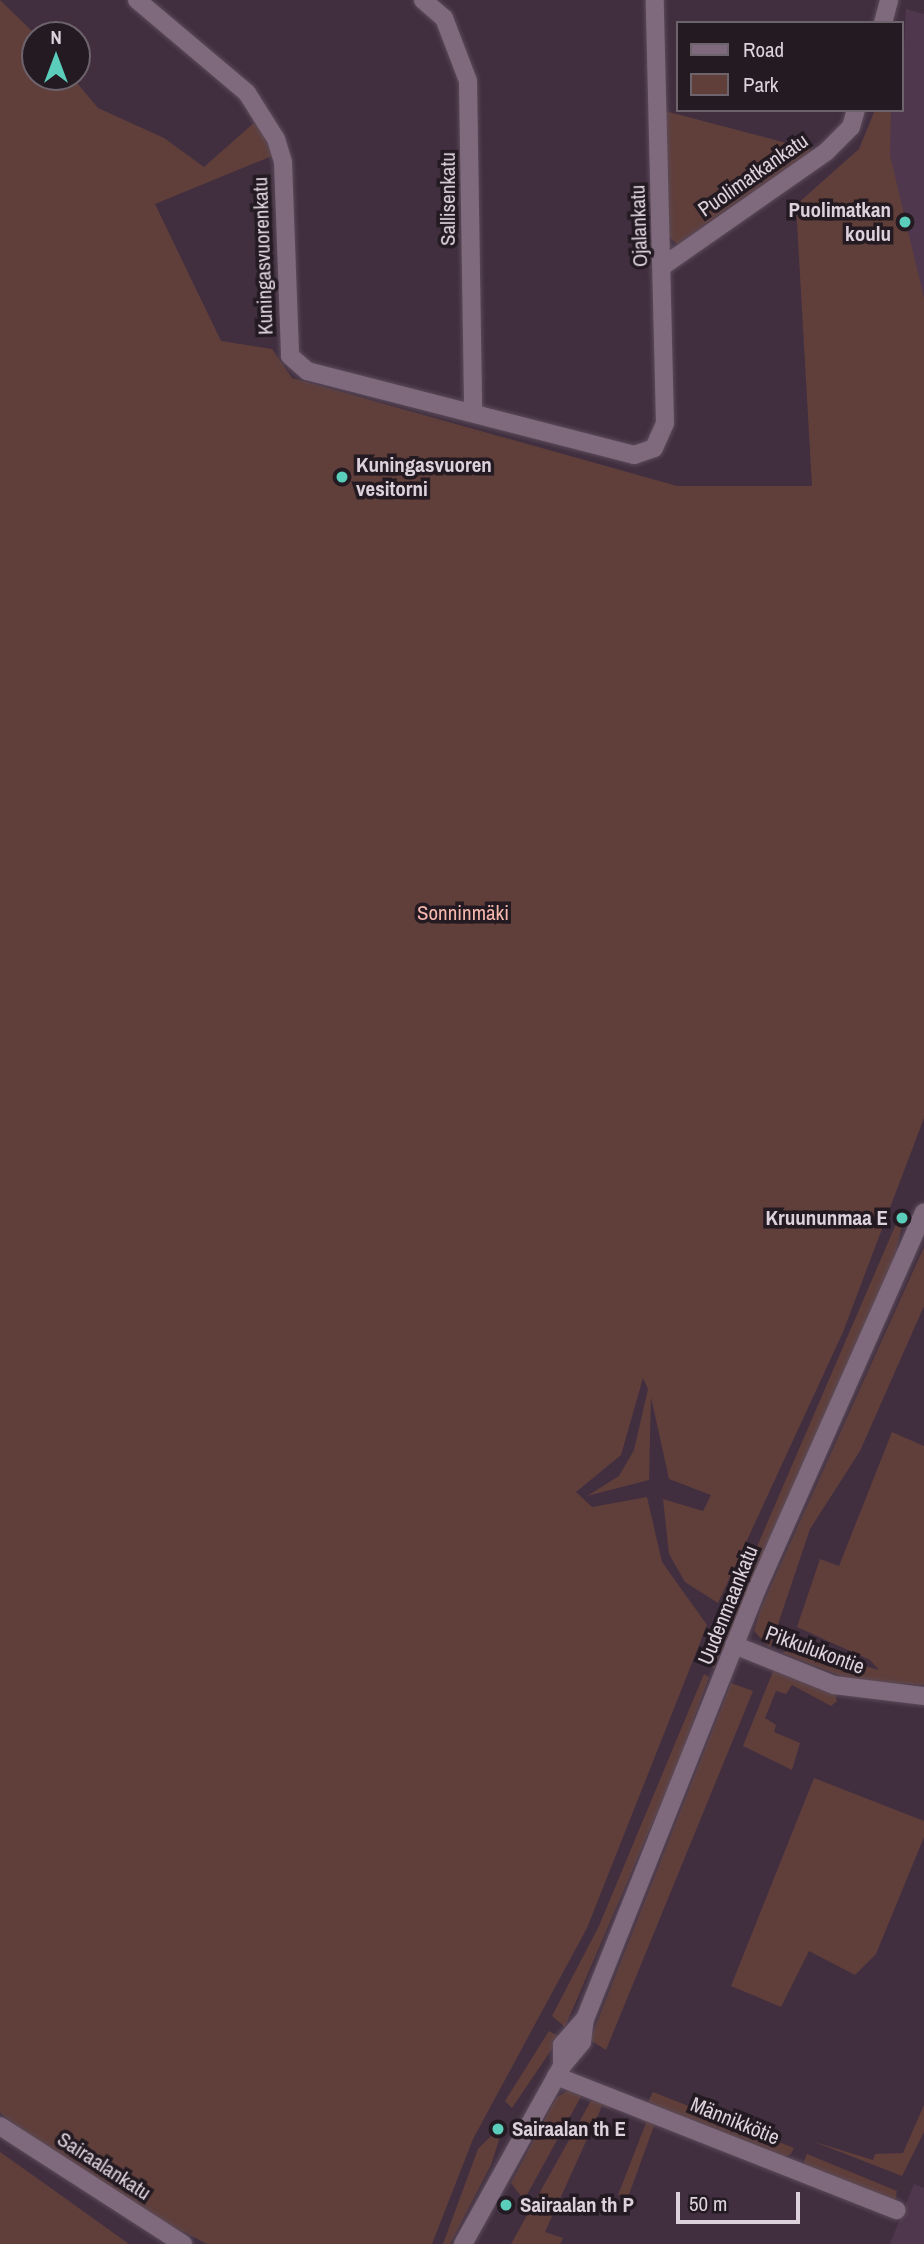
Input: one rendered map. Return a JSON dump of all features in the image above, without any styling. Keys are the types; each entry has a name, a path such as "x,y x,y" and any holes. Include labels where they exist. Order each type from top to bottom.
{"street":[{"name":"Kuningasvuorenkatu","path":"137,0 247,93 275,139 283,162 290,356 307,371 634,455 654,448"},
{"name":"Sallisenkatu","path":"423,0 444,18 468,81 473,413"},
{"name":"Ojalankatu","path":"654,448 665,423 655,0"},
{"path":"884,21 890,0"},
{"name":"Puolimatkankatu","path":"663,266 827,152 851,127 855,112"},
{"name":"Uudenmaankatu","path":"463,2244 559,2071 562,2045 585,2019 734,1645 924,1212"},
{"name":"Pikkulukontie","path":"734,1645 855,1690 924,1696"},
{"name":"Männikkötie","path":"559,2071 897,2210"},
{"name":"Sairaalankatu","path":"0,2126 183,2244"}],"shaded area":[{"name":"Puolimatkan koulu","path":"906,9 924,14 924,499 859,149 874,112 903,112"},
{"path":"914,2184 924,2188 924,2244 890,2244"}],"green space":[{"name":"Sonninmäki","path":"0,0 22,21 21,91 84,91 98,108 164,138 204,167 257,120 272,156 155,204 221,341 272,349 292,378 677,486 812,486 796,205 859,149 874,112 891,112 890,155 924,298 924,1118 843,1332 718,1603 685,1582 669,1554 663,1499 703,1511 711,1495 669,1479 651,1397 649,1480 587,1496 619,1476 634,1450 648,1389 643,1378 621,1455 576,1492 592,1507 647,1497 662,1562 707,1625 587,1928 473,2139 432,2244 207,2244 111,2194 0,2113"},
{"path":"665,111 813,150 677,244 667,235"},
{"path":"896,1224 902,1226 894,1260 714,1668 706,1665"},
{"path":"924,1247 924,1306 860,1451 810,1529 770,1648 754,1631 761,1608"},
{"path":"892,1432 924,1446 924,1685 851,1680 782,1653 793,1647 879,1670 870,1660 797,1627 820,1559 839,1566"},
{"path":"774,1669 835,1694 837,1701 831,1706 792,1685 786,1694 776,1691 765,1718 776,1725 774,1732 800,1743 792,1770 743,1746"},
{"path":"704,1674 709,1677 677,1766 565,2027 552,2016 599,1926"},
{"path":"731,1683 753,1691 606,2050 590,2040"},
{"path":"814,1778 924,1821 924,1837 876,1954 855,1975 809,1951 781,2007 731,1986"},
{"path":"549,2031 560,2037 512,2108 505,2101"},
{"path":"568,2090 583,2093 524,2200 511,2183 556,2098"},
{"path":"653,2092 794,2148 791,2154 784,2157 648,2102"},
{"path":"593,2097 613,2110 602,2106 545,2232 563,2238 560,2244 511,2244"},
{"path":"924,2105 924,2132 902,2176 812,2141 873,2160 875,2154 903,2153"},
{"path":"632,2114 666,2125 654,2126 628,2197 618,2195 646,2123"},
{"path":"493,2134 500,2137 491,2165 450,2244 443,2244 478,2149"},
{"path":"0,2152 34,2176 129,2244 0,2244"},
{"path":"807,2154 897,2191 895,2202 802,2166"}],"place":[{"name":"Puolimatkan koulu","path":"905,222"},
{"name":"Kuningasvuoren vesitorni","path":"342,477"},
{"name":"Kruununmaa E","path":"902,1218"},
{"name":"Sairaalan th E","path":"498,2129"},
{"name":"Sairaalan th P","path":"506,2205"}]}
